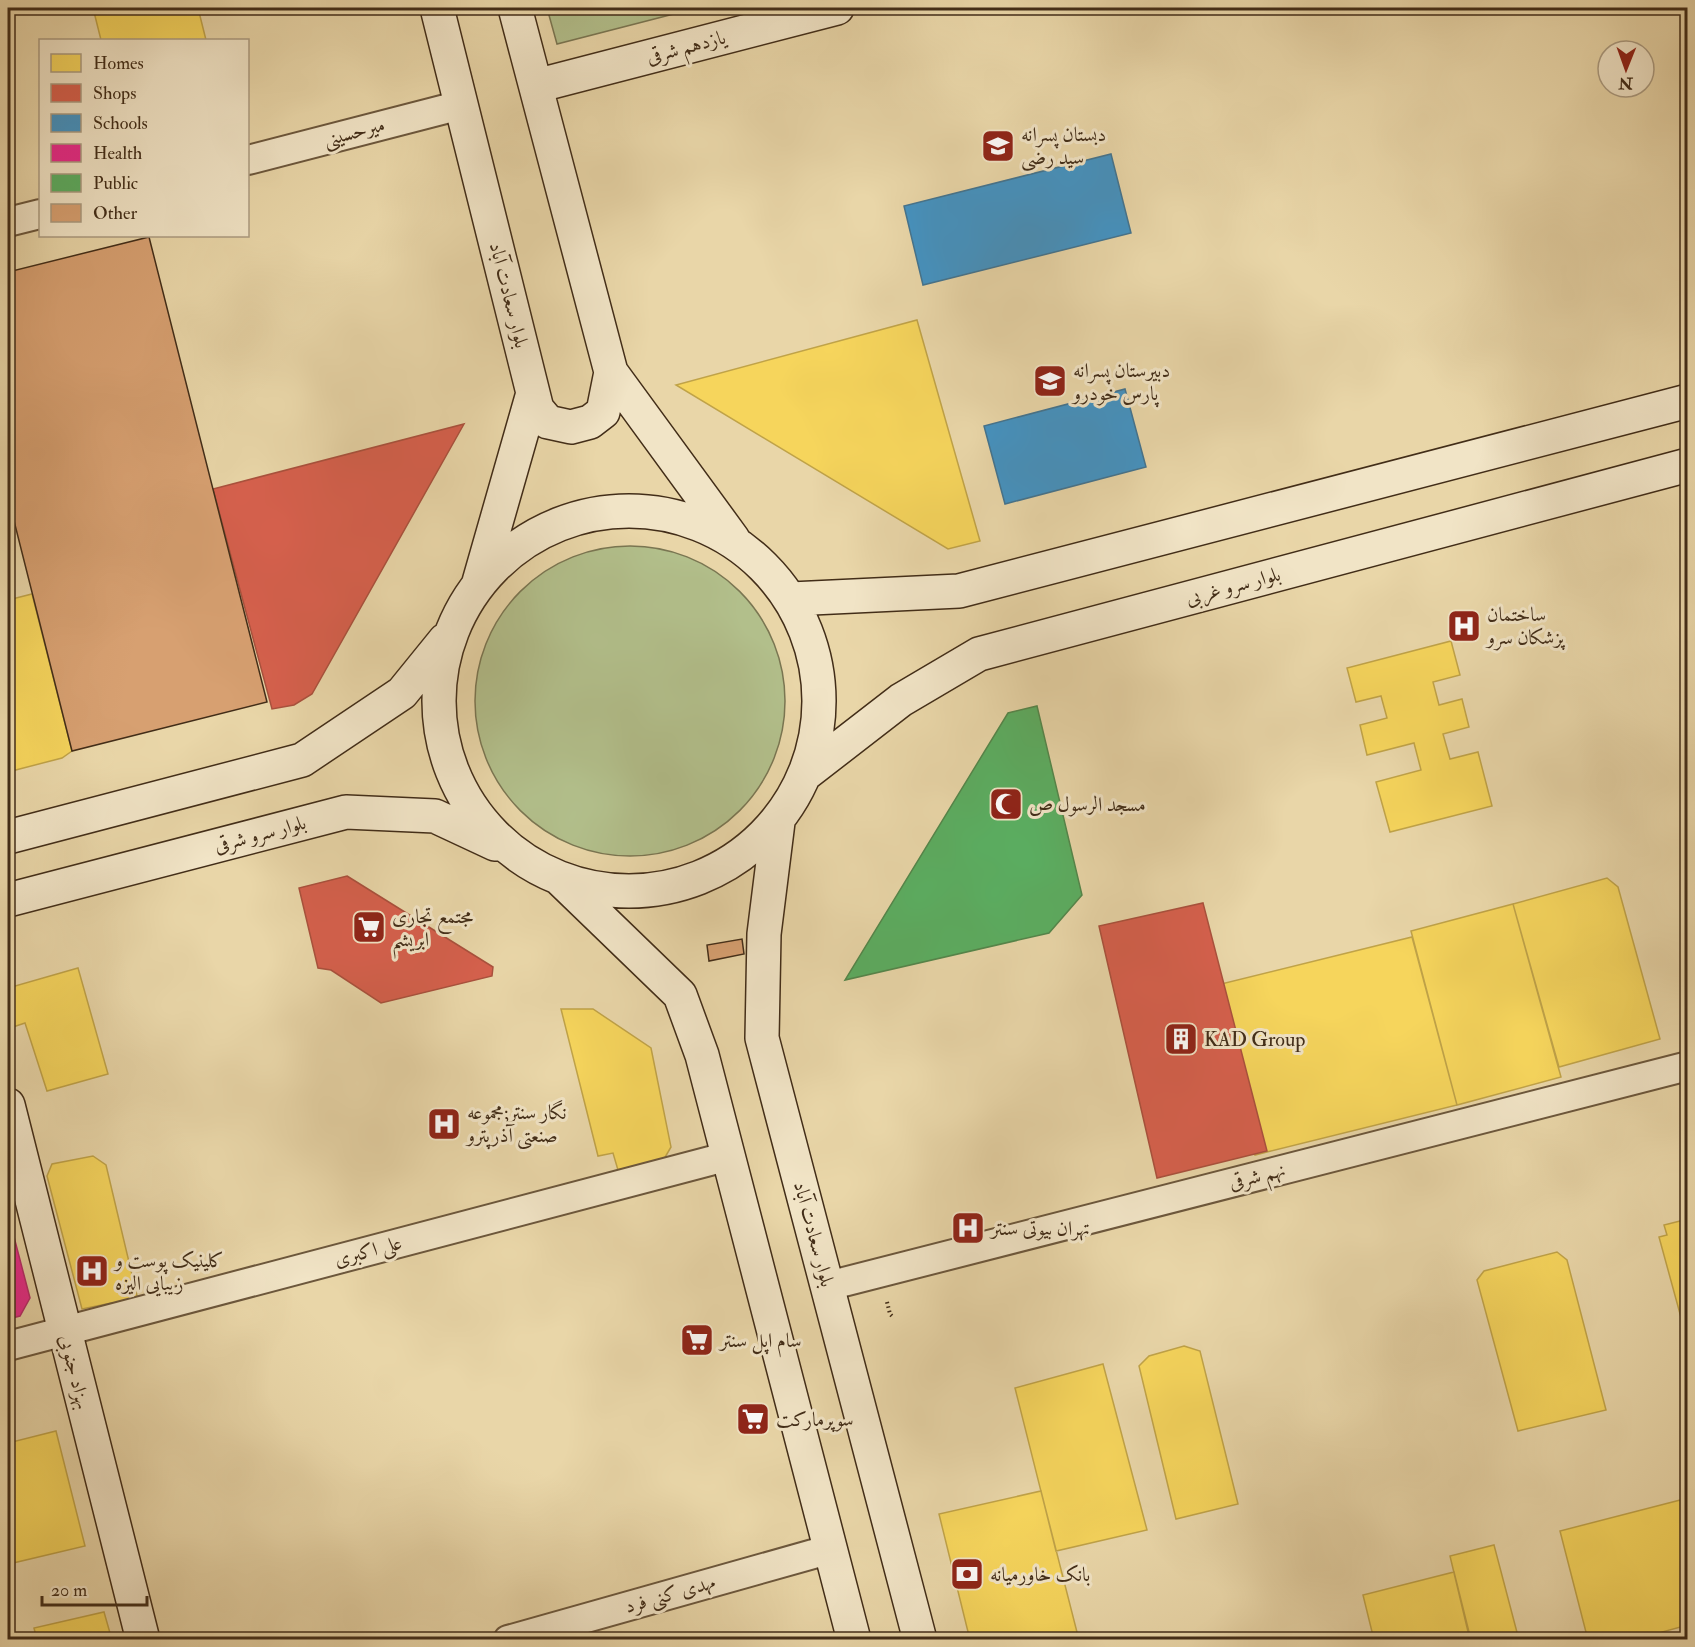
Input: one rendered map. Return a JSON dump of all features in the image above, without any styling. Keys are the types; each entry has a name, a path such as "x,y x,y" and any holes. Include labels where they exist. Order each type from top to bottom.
{"main road":[{"name":"بلوار سعادت آباد","path":"437,8 533,393 480,582"},
{"path":"515,8 612,372 738,546"},
{"name":"یازدهم شرقی","path":"536,86 837,8"},
{"path":"533,393 537,409 548,422 571,427 580,425 590,422 603,412 612,372"},
{"path":"791,599 959,591 1688,401"},
{"name":"بلوار سرو غربی","path":"808,772 901,700 979,654 1688,465"},
{"path":"8,837 302,760 402,693 450,634 480,582 524,542 579,517 640,511 699,524 751,554 791,599 815,653 821,713 808,772 778,822 733,862 679,886 620,892 561,880"},
{"path":"450,634 437,693 444,752 469,807 510,851 561,880 680,995 702,1055 854,1640"},
{"name":"بلوار سرو شرقی","path":"8,900 346,812 435,816 510,851"},
{"name":"بلوار سعادت آباد","path":"778,822 764,934 762,1038 920,1640"},
{"name":"بهزاد جنوبی","path":"8,1105 143,1640"}],"street":[{"name":"میرحسینی","path":"249,160 461,105"},
{"path":"8,222 39,214"},
{"name":"نهم شرقی","path":"828,1286 1688,1066"},
{"name":"علی اکبری","path":"8,1346 729,1156"},
{"name":"مهدی کنی فرد","path":"508,1640 831,1549"}],"green space":[{"path":"547,8 697,8 557,44"},
{"path":"630,546 660,549 689,558 716,572 740,591 759,615 773,642 782,671 785,701 782,731 773,760 759,787 740,811 716,830 689,844 660,853 630,856 600,853 571,844 544,830 520,811 501,787 487,760 478,731 475,701 478,671 487,642 501,615 520,591 544,572 571,558 600,549"}],"building: Homes":[{"path":"93,8 198,8 206,39 101,39"},
{"path":"917,320 980,541 948,549 676,385"},
{"path":"32,594 72,751 62,758 8,772 8,600"},
{"path":"1451,641 1460,675 1433,682 1439,705 1462,699 1469,727 1443,734 1450,759 1478,752 1492,806 1390,832 1376,782 1421,770 1414,743 1367,755 1360,725 1387,718 1381,696 1356,702 1347,668"},
{"path":"1607,878 1618,887 1660,1039 1559,1067 1513,904"},
{"path":"1513,904 1561,1077 1457,1105 1411,931"},
{"path":"1412,937 1457,1105 1255,1155 1213,986"},
{"path":"78,968 108,1074 47,1091 25,1023 10,1028 8,988"},
{"path":"561,1009 593,1009 651,1048 671,1147 664,1159 618,1170 613,1153 598,1156"},
{"path":"93,1156 106,1165 138,1300 113,1307 112,1303 82,1309 47,1176 52,1164"},
{"path":"1688,1219 1688,1343 1659,1237 1667,1235 1664,1225"},
{"path":"1557,1252 1567,1260 1606,1410 1518,1431 1477,1280 1484,1271"},
{"path":"1184,1346 1200,1351 1238,1504 1176,1519 1139,1366 1149,1356"},
{"path":"1103,1364 1147,1530 1056,1551 1015,1388"},
{"path":"56,1431 85,1546 13,1563 8,1542 8,1443"},
{"path":"1041,1491 1079,1640 970,1640 939,1514"},
{"path":"1688,1498 1688,1625 1633,1640 1588,1640 1560,1531"},
{"path":"1494,1545 1519,1640 1470,1640 1450,1556"},
{"path":"1454,1572 1471,1640 1374,1640 1363,1595"},
{"path":"104,1612 112,1640 37,1640 34,1628"}],"building: Shops":[{"path":"464,424 312,694 294,705 272,709 213,489"},
{"name":"مجتمع تجاری ابریشم","path":"347,876 493,967 492,976 381,1003 331,970 318,968 299,888"},
{"name":"KAD Group","path":"1203,903 1267,1151 1157,1178 1099,926"}],"building: Schools":[{"path":"1111,154 1131,233 923,285 904,206"},
{"path":"1125,389 1146,467 1005,504 984,426"}],"building: Health":[{"path":"8,1214 30,1298 20,1316 8,1319"}],"building: Public":[{"name":"مسجد الرسول ص","path":"1037,706 1082,895 1049,933 845,980 1008,713"}],"building: Other":[{"path":"149,237 267,702 72,751 8,497 8,272"},
{"path":"742,939 744,954 709,961 707,945"}],"place":[{"name":"دبستان پسرانه سید رضی","path":"998,146"},
{"name":"دبیرستان پسرانه پارس خودرو","path":"1050,381"},
{"name":"ساختمان پزشکان سرو","path":"1464,626"},
{"name":"مسجد الرسول ص","path":"1006,804"},
{"name":"مجتمع تجاری ابریشم","path":"369,927"},
{"name":"KAD Group","path":"1181,1039"},
{"name":"نگار سنتر;مجموعه صنعتی آذرپترو","path":"444,1124"},
{"name":"تهران بیوتی سنتر","path":"968,1228"},
{"name":"کلینیک پوست و زیبایی الیزه","path":"92,1271"},
{"name":"سام اپل سنتر","path":"697,1340"},
{"name":"سوپرمارکت","path":"753,1419"},
{"name":"بانک خاورمیانه","path":"967,1574"}]}
